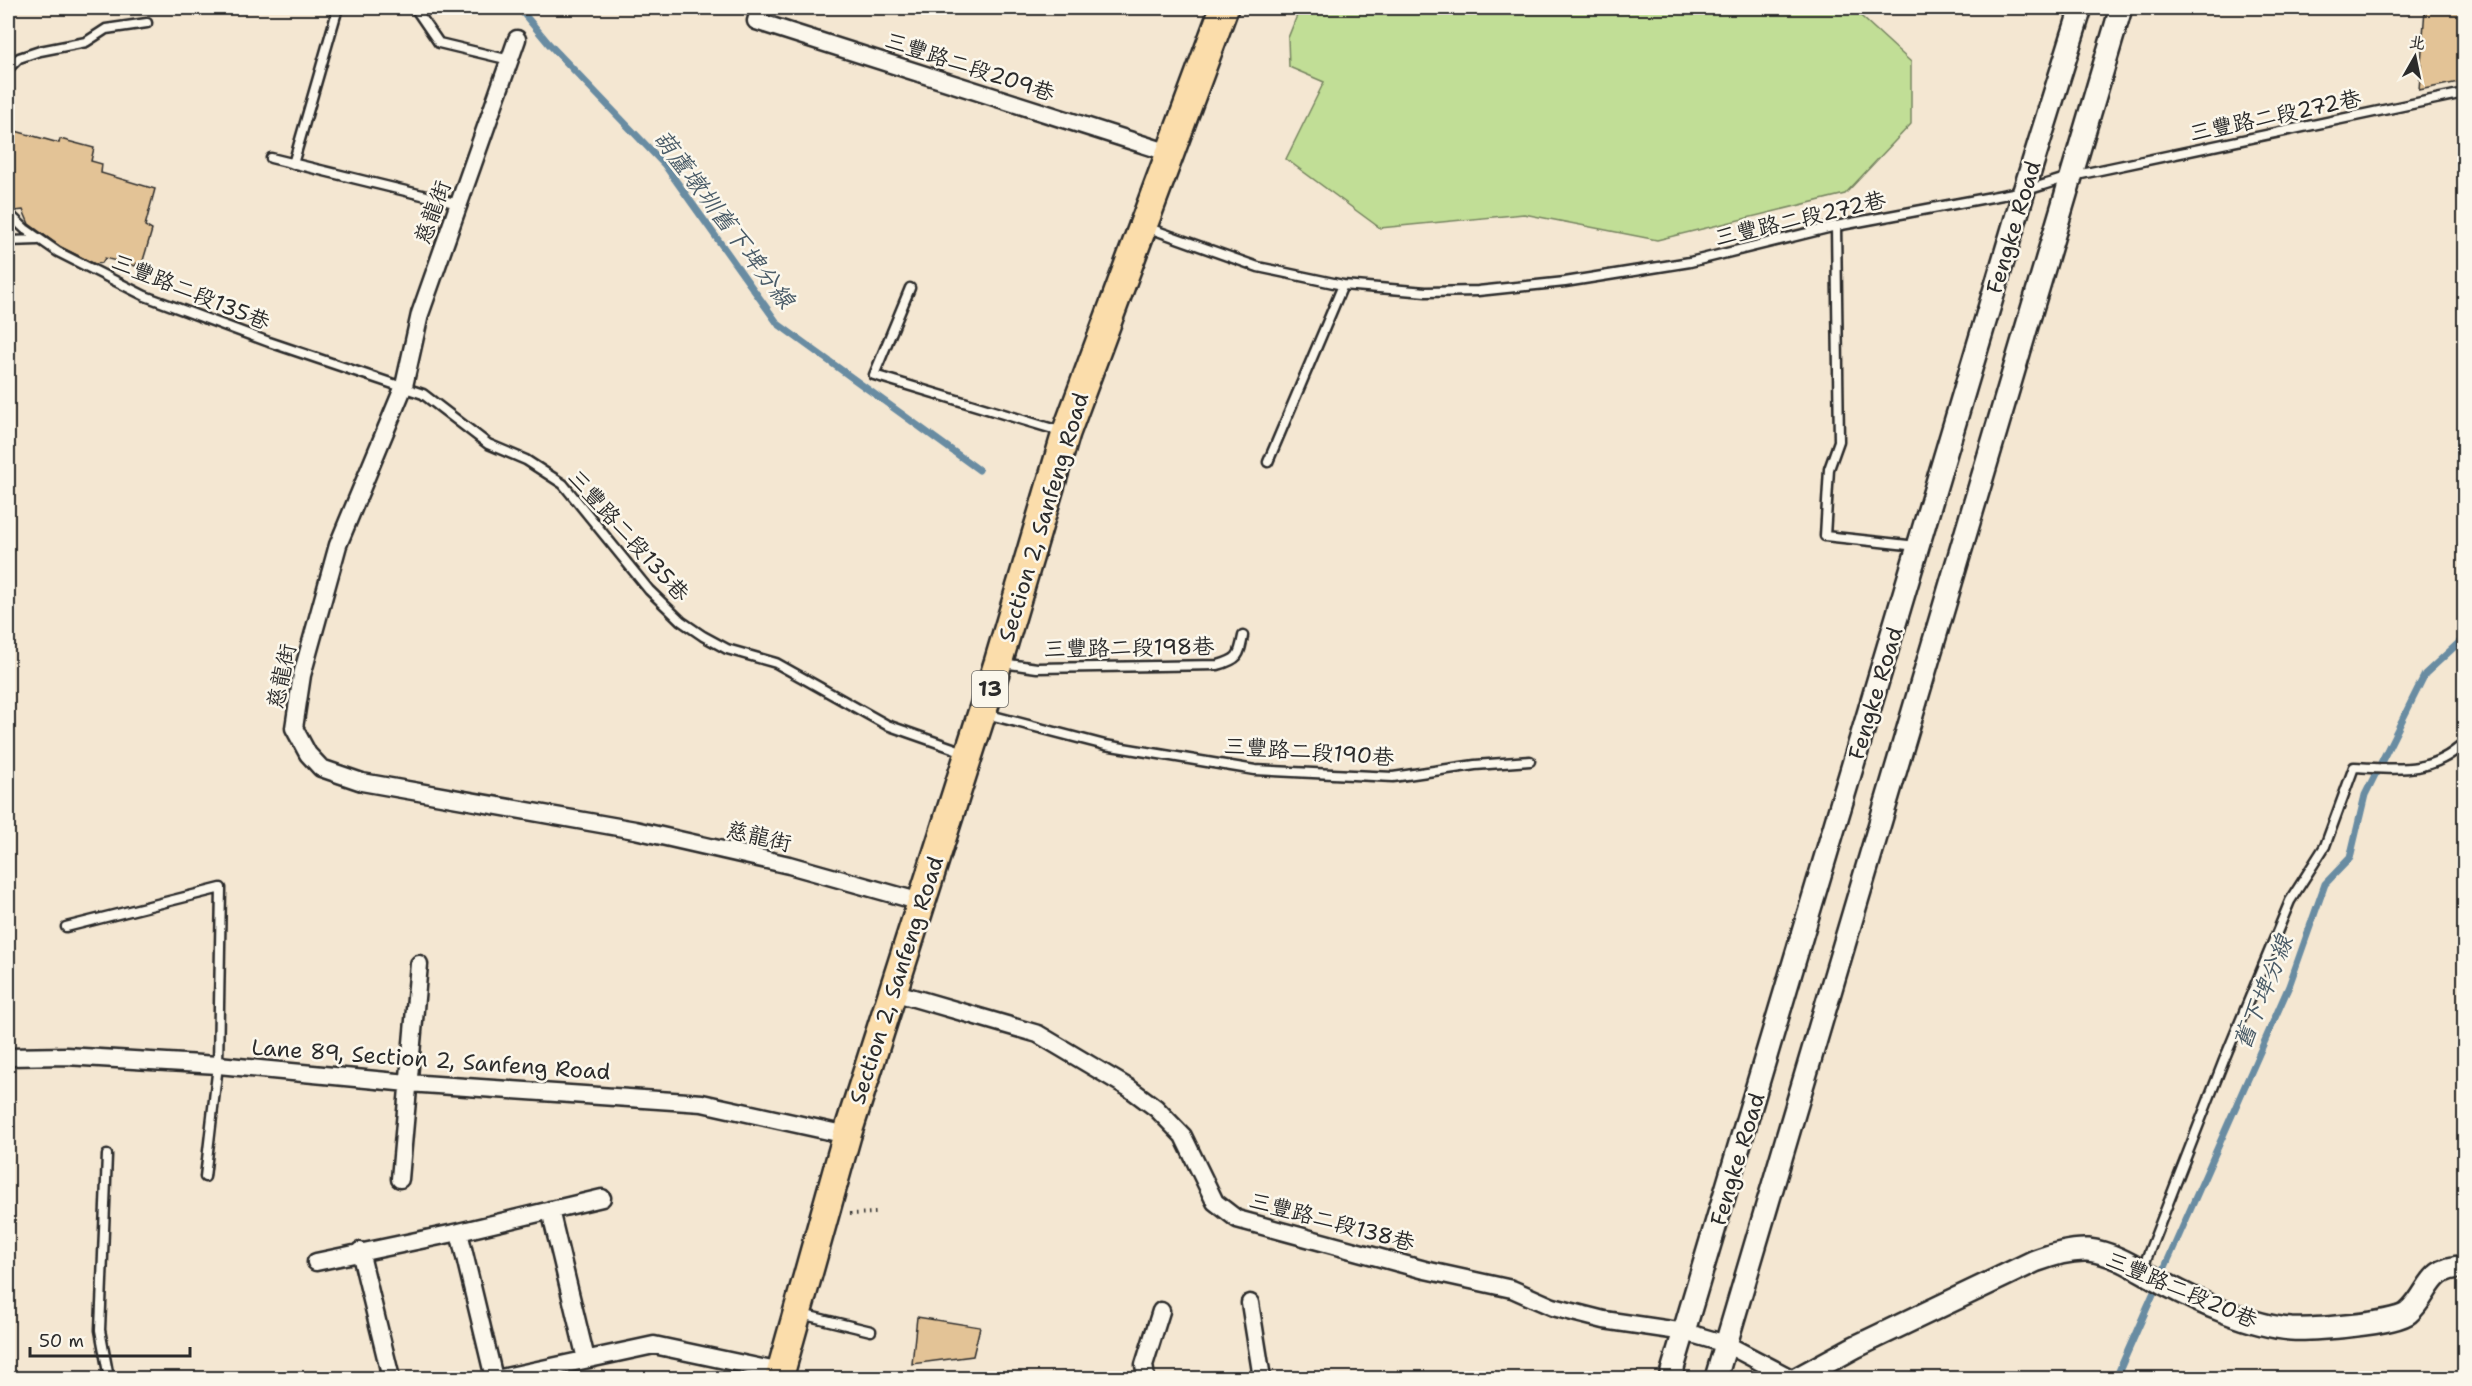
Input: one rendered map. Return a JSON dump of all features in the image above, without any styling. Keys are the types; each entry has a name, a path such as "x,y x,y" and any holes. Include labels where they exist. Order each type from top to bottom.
{"main road":[{"name":"Section 2, Sanfeng Road","path":"780,1375 847,1135 998,663 1066,433 1224,8"}],"street":[{"name":"Fengke Road","path":"1670,1378 2080,8"},
{"name":"Fengke Road","path":"1716,1378 2121,8"},
{"name":"三豐路二段209巷","path":"758,14 1170,153"},
{"name":"慈龍街","path":"517,39 420,314 404,386 338,545 302,675 294,728 308,754 321,768 362,782 635,830 789,865 921,902"},
{"path":"400,1179 419,964"},
{"name":"三豐路二段138巷","path":"893,992 1038,1034 1129,1088 1156,1108 1183,1136 1215,1202 1237,1219 1425,1270 1512,1288 1553,1307 1604,1320 1685,1332 1726,1344 1791,1378"},
{"name":"Lane 89, Section 2, Sanfeng Road","path":"8,1057 66,1056 218,1065 408,1083 702,1103 847,1135"},
{"path":"316,1262 459,1232 602,1198"},
{"path":"550,1210 586,1359"},
{"path":"459,1232 494,1378"},
{"name":"三豐路二段20巷","path":"1798,1378 1855,1347 2052,1255 2088,1250 2118,1258 2164,1284 2225,1311 2262,1324 2291,1329 2395,1319 2408,1313 2440,1271 2450,1267 2464,1267"},
{"path":"360,1251 391,1378"},
{"path":"1251,1303 1262,1378"},
{"path":"1146,1378 1144,1365 1161,1311"},
{"path":"501,1378 654,1345 780,1375"}],"lane":[{"path":"293,164 338,8"},
{"path":"415,8 440,43 510,60"},
{"path":"8,69 19,58 40,51 86,42 106,29 147,23"},
{"name":"三豐路二段272巷","path":"1143,225 1258,267 1343,285 1426,291 1478,291 1565,282 1690,262 1836,226 2024,191 2072,176 2464,93"},
{"path":"271,158 459,204"},
{"name":"三豐路二段135巷","path":"8,213 39,240 78,264 144,296 269,342 423,394 442,406 488,444 526,460 563,484 649,590 681,621 703,636 727,649 777,663 887,725 969,753"},
{"path":"1836,226 1839,441 1829,469 1825,536 1919,546"},
{"path":"8,241 39,240"},
{"path":"1268,462 1343,285"},
{"path":"910,288 874,375 1066,433"},
{"name":"三豐路二段198巷","path":"998,663 1037,668 1218,664 1233,661 1239,655 1243,636"},
{"name":"三豐路二段190巷","path":"982,713 1105,745 1255,770 1393,777 1475,765 1530,761"},
{"path":"2142,1270 2224,1059 2286,912 2325,846 2354,767 2390,769 2425,767 2453,753 2464,742"},
{"path":"66,927 221,888 218,1065 205,1177"},
{"path":"107,1155 100,1330 108,1378"},
{"path":"798,1313 871,1331"}],"green space":[{"path":"1300,8 1852,8 1911,62 1911,124 1845,194 1657,240 1524,214 1380,228 1286,159 1324,82 1289,67 1288,38"}],"building":[{"path":"2464,8 2464,81 2419,90 2425,9"},
{"path":"8,129 59,143 60,139 94,148 91,161 102,164 101,173 155,189 145,226 152,230 142,264 137,263 135,266 105,258 102,263 95,264 61,247 29,224 23,210 15,211 8,207"},
{"path":"917,1317 980,1327 973,1356 912,1364"}],"waterway":[{"name":"葫蘆墩圳舊下埤分線","path":"519,8 549,44 664,164 778,324 979,470"},
{"name":"舊下埤分線","path":"2116,1378 2289,986 2325,884 2350,858 2365,795 2425,674 2464,638"}]}
